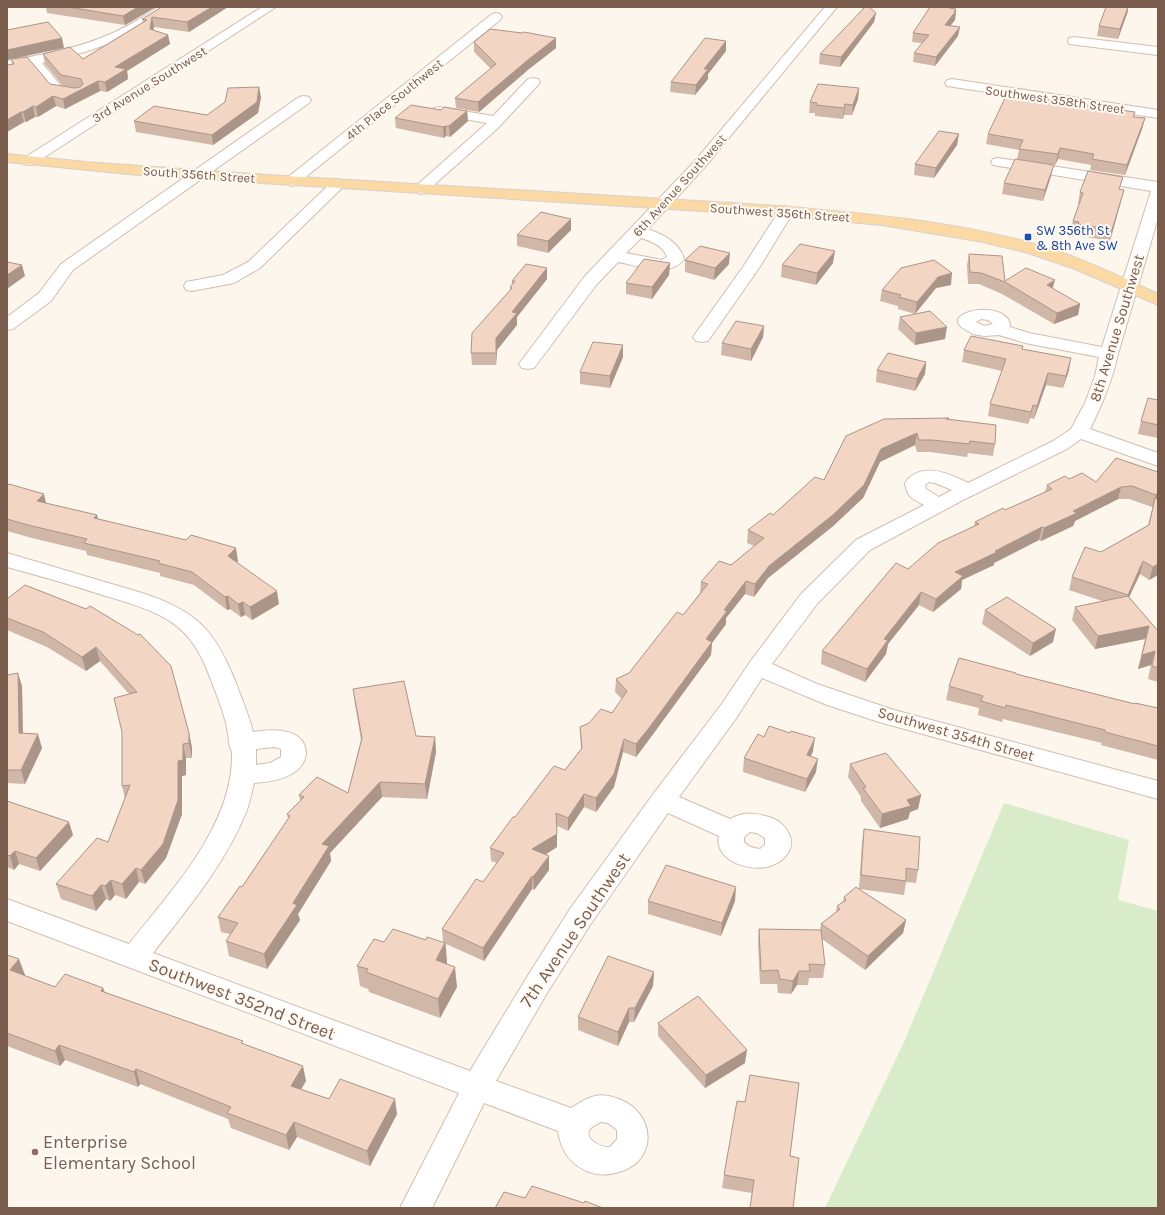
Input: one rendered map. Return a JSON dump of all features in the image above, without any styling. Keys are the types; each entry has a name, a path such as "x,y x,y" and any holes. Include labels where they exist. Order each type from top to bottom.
{"main road":[{"name":"South 356th Street","path":"7,158 198,175 391,187"},
{"name":"Southwest 356th Street","path":"391,187 786,211 872,219 942,230 1036,250 1130,286 1158,300"}],"street":[{"path":"7,65 64,54 98,44 126,32 168,7"},
{"name":"3rd Avenue Southwest","path":"29,161 270,7"},
{"name":"6th Avenue Southwest","path":"528,364 591,280 664,204 732,127 831,7"},
{"name":"4th Place Southwest","path":"292,181 496,17"},
{"path":"1074,40 1158,52"},
{"path":"33,60 58,90 77,93"},
{"path":"421,189 497,121 533,82"},
{"name":"Southwest 358th Street","path":"952,83 1158,114"},
{"path":"7,325 44,297 67,266 304,100"},
{"path":"425,112 440,111 497,121"},
{"path":"998,162 1158,187"},
{"path":"192,286 228,279 254,265 338,184"},
{"name":"8th Avenue Southwest","path":"758,667 809,599 863,545 967,490 1060,445 1078,432 1094,404 1104,376 1109,354 1158,192"},
{"path":"702,337 751,268 786,211"},
{"path":"614,256 662,265 668,264 676,259 672,250 668,246 659,240 638,231"},
{"path":"1000,329 1025,338 1109,354"},
{"path":"1078,432 1158,460"},
{"path":"938,505 916,492 914,487 918,480 930,476 944,478 967,490"},
{"path":"11,566 83,581 153,604 176,615 193,628 208,644 232,701 244,755 241,787 233,813 221,839 198,874 134,958"},
{"name":"Southwest 354th Street","path":"758,667 789,682 867,710 1158,790"},
{"name":"7th Avenue Southwest","path":"416,1208 477,1087 537,985 580,917 662,800 729,711 758,667"},
{"path":"242,743 276,739 284,740 290,744 294,750 294,756 290,763 283,768 274,771 242,775"},
{"path":"662,800 733,831"},
{"name":"Southwest 352nd Street","path":"7,910 576,1124"}],"green space":[{"path":"1004,803 1129,840 1118,900 1158,911 1158,1208 825,1208 904,1042"}],"building":[{"path":"68,7 138,7 123,16"},
{"path":"162,7 212,7 187,22 152,17 150,29 168,35 115,67 126,69 105,82 98,81 63,99 53,96 36,107 33,106 7,120 7,65 14,64 11,59 27,57 50,84 75,88 80,87 83,84 81,79 61,75 43,54 70,47 83,59 147,20 142,19"},
{"path":"865,7 869,7 876,13 841,57 820,54"},
{"path":"930,7 956,9 945,25 960,27 936,57 914,53 929,35 913,33"},
{"path":"1106,7 1128,7 1120,29 1099,26"},
{"path":"48,22 62,38 7,50 7,30"},
{"path":"490,29 524,32 556,38 478,102 455,98 496,64 474,42"},
{"path":"705,38 726,41 704,69 708,69 696,85 671,82"},
{"path":"818,84 859,88 853,105 845,104 844,108 816,105 817,103 810,102"},
{"path":"259,87 257,102 212,135 134,121 154,106 207,115 225,102 228,88"},
{"path":"1007,94 1135,112 1133,117 1145,118 1127,165 1092,159 1094,154 1060,148 1058,154 1019,149 1023,140 988,134"},
{"path":"411,105 441,110 444,107 467,111 449,126 443,127 395,118"},
{"path":"939,131 959,134 936,168 915,164"},
{"path":"1015,159 1054,165 1045,190 1004,183"},
{"path":"1088,171 1123,177 1119,189 1124,190 1112,230 1078,224 1079,222 1073,221 1083,193 1080,192"},
{"path":"541,212 571,219 548,241 517,235"},
{"path":"800,244 835,251 817,273 782,265"},
{"path":"700,246 730,253 715,268 685,260"},
{"path":"969,254 1002,256 1005,281 1026,268 1055,280 1047,285 1080,304 1057,313 1005,282 981,273 970,272"},
{"path":"644,259 670,263 652,287 626,283"},
{"path":"934,260 952,273 938,277 917,302 899,297 901,295 882,290 901,268"},
{"path":"7,262 22,265 7,275"},
{"path":"526,264 547,268 512,312 517,313 496,338 496,353 471,353 472,333 512,288 510,287 515,281 512,281"},
{"path":"930,311 947,327 916,333 900,317"},
{"path":"736,321 764,326 751,349 722,343"},
{"path":"971,336 1023,346 1022,349 1071,358 1066,376 1048,373 1037,406 1033,405 1031,412 990,404 1006,359 964,350"},
{"path":"593,342 623,345 610,376 580,372"},
{"path":"888,353 926,362 917,379 877,370"},
{"path":"1148,398 1158,400 1158,425 1141,421"},
{"path":"949,418 946,419 996,425 995,444 970,441 969,444 919,440 917,433 881,449 864,485 834,514 769,566 755,584 746,581 724,610 727,611 706,639 712,642 649,728 636,744 624,739 614,774 596,798 584,794 568,818 556,813 557,834 532,849 549,856 533,877 532,876 483,948 442,929 476,879 483,882 504,853 490,848 513,817 515,817 554,766 565,770 582,748 580,727 589,723 601,709 612,713 627,691 616,679 629,673 677,612 683,615 708,584 701,582 719,561 731,565 764,538 748,530 770,513 773,515 815,477 824,480 846,436 884,419"},
{"path":"1116,458 1158,472 1158,491 1156,495 1132,486 1121,487 1073,511 1077,513 1044,528 1042,527 995,551 997,552 955,572 963,576 936,599 921,592 884,639 888,640 867,669 822,651 896,563 908,569 938,543 979,524 975,522 1003,508 1005,510 1052,489 1047,485 1065,476 1069,479 1082,473 1096,482"},
{"path":"9,484 44,494 37,501 97,515 94,518 186,540 191,535 236,548 228,556 277,591 250,607 243,602 238,604 228,596 225,597 192,572 158,563 160,561 84,543 87,539 7,519 7,486"},
{"path":"1155,498 1158,499 1158,564 1153,567 1143,561 1128,595 1072,577 1085,547 1101,552 1149,525"},
{"path":"25,585 86,609 90,606 138,635 140,634 171,666 189,733 189,743 183,744 183,760 178,761 178,800 163,844 141,870 136,868 122,884 111,880 105,886 101,885 92,896 56,884 97,838 108,842 130,785 122,786 122,732 114,698 137,692 96,647 82,657 43,632 7,618 7,599"},
{"path":"1128,596 1158,631 1158,668 1152,666 1155,651 1142,655 1149,626 1098,636 1075,607"},
{"path":"1007,597 1056,629 1033,643 985,610"},
{"path":"959,658 1135,704 1158,708 1158,746 1105,732 1105,730 1006,705 1005,708 981,701 983,696 949,686"},
{"path":"18,673 19,733 38,734 21,770 7,770 7,675"},
{"path":"404,681 416,736 435,737 425,784 380,782 322,844 329,846 293,903 297,905 264,954 226,941 238,923 218,917 240,886 242,887 290,816 287,814 304,797 299,795 317,777 348,793 362,738 353,689"},
{"path":"769,726 790,733 791,731 815,738 807,755 818,759 807,779 744,758 758,734 764,737"},
{"path":"886,753 921,795 907,800 911,806 882,814 863,788 866,787 850,764"},
{"path":"7,801 69,822 36,858 15,851 10,856 7,855"},
{"path":"864,829 920,837 918,870 906,868 906,881 861,875"},
{"path":"666,865 736,887 722,923 648,901"},
{"path":"856,887 906,920 868,956 821,924 840,909 837,906 846,900 844,897"},
{"path":"393,929 426,940 427,937 445,943 436,960 455,967 438,999 366,972 368,969 357,966 374,939 384,942"},
{"path":"759,929 821,930 825,965 809,964 810,971 799,971 793,981 780,979 778,970 761,971"},
{"path":"7,955 19,959 10,970 55,987 65,974 103,988 101,991 243,1041 241,1043 303,1066 291,1086 329,1099 340,1079 395,1099 367,1151 294,1122 286,1135 227,1113 231,1107 136,1069 134,1072 59,1045 55,1051 7,1033"},
{"path":"608,956 654,972 635,1008 629,1008 618,1032 578,1017"},
{"path":"698,996 747,1050 706,1075 658,1023"},
{"path":"750,1075 799,1083 790,1156 799,1158 793,1208 750,1208 754,1180 724,1175 737,1101 745,1102"},
{"path":"532,1186 584,1203 585,1201 603,1208 495,1208 504,1192 525,1198"}],"place":[{"name":"SW 356th St & 8th Ave SW","path":"1028,237"},
{"name":"Enterprise Elementary School","path":"35,1152"}]}
